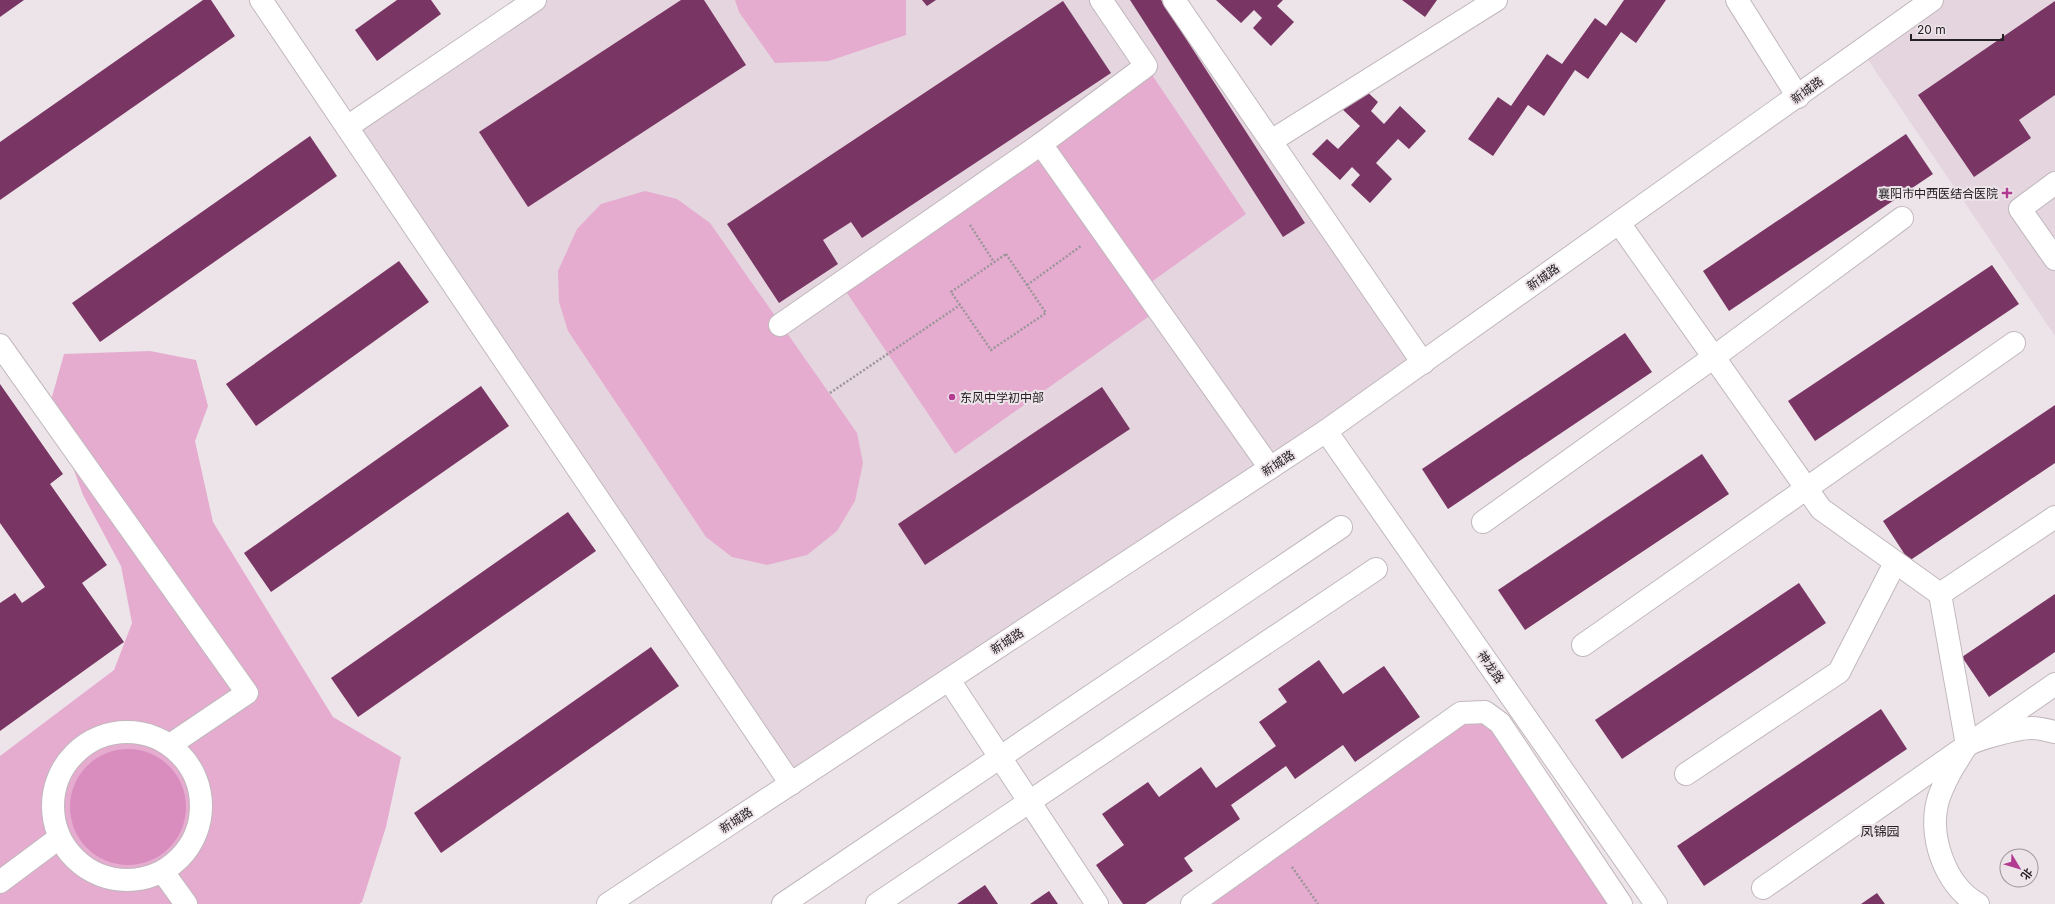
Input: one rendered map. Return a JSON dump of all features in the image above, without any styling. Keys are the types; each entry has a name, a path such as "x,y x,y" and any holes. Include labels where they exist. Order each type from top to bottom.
{"street":[{"path":"261,0 791,784"},
{"path":"347,127 535,0"},
{"path":"780,325 1041,144 1146,66 1101,0"},
{"path":"1271,141 1496,0"},
{"path":"1737,0 1798,97"},
{"name":"新城路","path":"608,904 1326,431 1798,97 1932,0"},
{"path":"1176,1 1423,363"},
{"path":"1041,144 1270,468"},
{"path":"2055,184 2020,209 2055,259"},
{"path":"1483,522 1714,357 1902,218"},
{"path":"1619,223 1821,509 1940,594 1967,745"},
{"path":"1583,645 2014,343"},
{"path":"0,345 247,693 170,745"},
{"name":"神龙路","path":"1326,431 1656,904"},
{"path":"1940,594 2055,517"},
{"path":"783,904 1340,527"},
{"path":"1686,774 1839,672 1895,563"},
{"path":"877,904 1376,569"},
{"path":"949,680 1097,904"},
{"path":"1762,888 2055,684"},
{"path":"1192,904 1462,713 1485,712 1500,723 1621,904"},
{"path":"1978,904 1973,901 1953,880 1940,855 1935,826 1939,798 1951,771 1967,745 1998,734 2030,728 2055,732"},
{"path":"123,732 148,734 170,745 188,762 199,785 201,810 196,835 182,856 163,872 140,880 115,880 93,873 73,858 59,838 53,815 54,791 63,768 78,749 99,737 123,732"},
{"path":"0,882 59,838"},
{"path":"163,872 186,904"}],"path":[{"path":"956,203 994,262"},
{"path":"1027,285 1102,231"},
{"path":"1006,254 1027,285 1046,313 991,350 951,292 1006,254"},
{"path":"830,393 960,305"},
{"path":"1276,845 1318,904"}],"shaded area":[{"name":"东风中学初中部","path":"535,0 1174,0 1423,363 791,784 347,127"},
{"path":"735,0 906,0 906,35 829,61 775,63 739,12"},
{"name":"襄阳市中西医结合医院","path":"1932,0 2055,0 2055,336 1862,51"},
{"path":"1146,66 1246,214 1143,288 1158,310 955,454 839,281"},
{"path":"645,191 677,199 710,223 857,433 863,463 855,501 837,531 807,555 767,565 732,557 706,537 568,331 559,302 558,271 577,229 601,204"},
{"path":"150,351 196,360 208,406 195,441 213,522 333,717 401,757 386,827 362,902 359,904 0,904 0,756 114,670 132,623 121,566 83,495 50,404 64,354"},
{"path":"1485,712 1621,904 1192,904 1461,713"},
{"path":"128,749 150,753 169,766 182,785 186,807 182,829 169,848 150,861 128,865 106,861 87,848 74,829 70,807 74,785 87,766 106,753"}],"building":[{"path":"0,0 24,0 0,17"},
{"path":"203,0 211,0 235,36 0,200 0,142"},
{"path":"397,0 431,0 441,14 377,61 355,30"},
{"path":"681,0 704,0 746,65 528,207 479,132"},
{"path":"922,0 936,0 927,6"},
{"path":"1130,0 1161,0 1305,223 1283,237"},
{"path":"1216,0 1283,0 1277,6 1294,22 1271,46 1253,28 1262,18 1254,10 1241,23"},
{"path":"1402,0 1437,0 1425,17"},
{"path":"1624,0 1666,0 1636,43 1621,32 1588,79 1575,70 1544,116 1528,105 1493,156 1468,139 1498,97 1511,106 1547,54 1562,64 1595,18 1606,26"},
{"path":"1063,1 1111,73 862,238 851,222 823,240 838,264 779,303 727,224"},
{"path":"2055,1 2055,95 2019,120 2031,138 1974,177 1918,95"},
{"path":"1360,85 1378,102 1371,111 1384,124 1400,106 1426,131 1409,149 1398,139 1376,163 1392,179 1370,203 1351,185 1360,175 1352,167 1340,180 1312,154 1327,139 1338,149 1360,126 1340,107"},
{"path":"1906,134 1933,174 1729,311 1703,271"},
{"path":"310,136 337,176 100,342 72,303"},
{"path":"399,261 429,302 256,426 226,384"},
{"path":"1992,265 2019,304 1815,441 1788,401"},
{"path":"1625,333 1652,372 1448,509 1422,469"},
{"path":"0,384 63,474 50,484 107,565 82,583 124,642 0,731 0,603 15,593 22,603 45,587 0,523"},
{"path":"481,386 509,426 271,592 244,553"},
{"path":"1102,387 1130,429 925,565 898,524"},
{"path":"2055,405 2055,463 1909,561 1883,521"},
{"path":"1702,454 1729,494 1525,630 1498,590"},
{"path":"568,512 596,551 358,717 331,678"},
{"path":"1799,583 1826,623 1622,759 1595,720"},
{"path":"2055,594 2055,652 1989,697 1962,657"},
{"path":"651,647 679,686 441,853 414,813"},
{"path":"1319,660 1343,694 1384,666 1420,717 1355,762 1343,745 1295,779 1286,766 1231,805 1240,819 1184,858 1193,871 1145,904 1123,904 1096,865 1124,845 1102,814 1148,782 1159,797 1201,767 1216,788 1276,746 1259,722 1287,702 1278,689"},
{"path":"1881,709 1907,749 1704,886 1677,846"},
{"path":"985,885 998,904 957,904"},
{"path":"1049,891 1058,904 1030,904"},
{"path":"1877,893 1885,904 1861,904"}],"place":[{"name":"襄阳市中西医结合医院","path":"2007,193"},
{"name":"东风中学初中部","path":"952,397"}],"district":[{"name":"凤锦园","path":"1880,831"}]}
